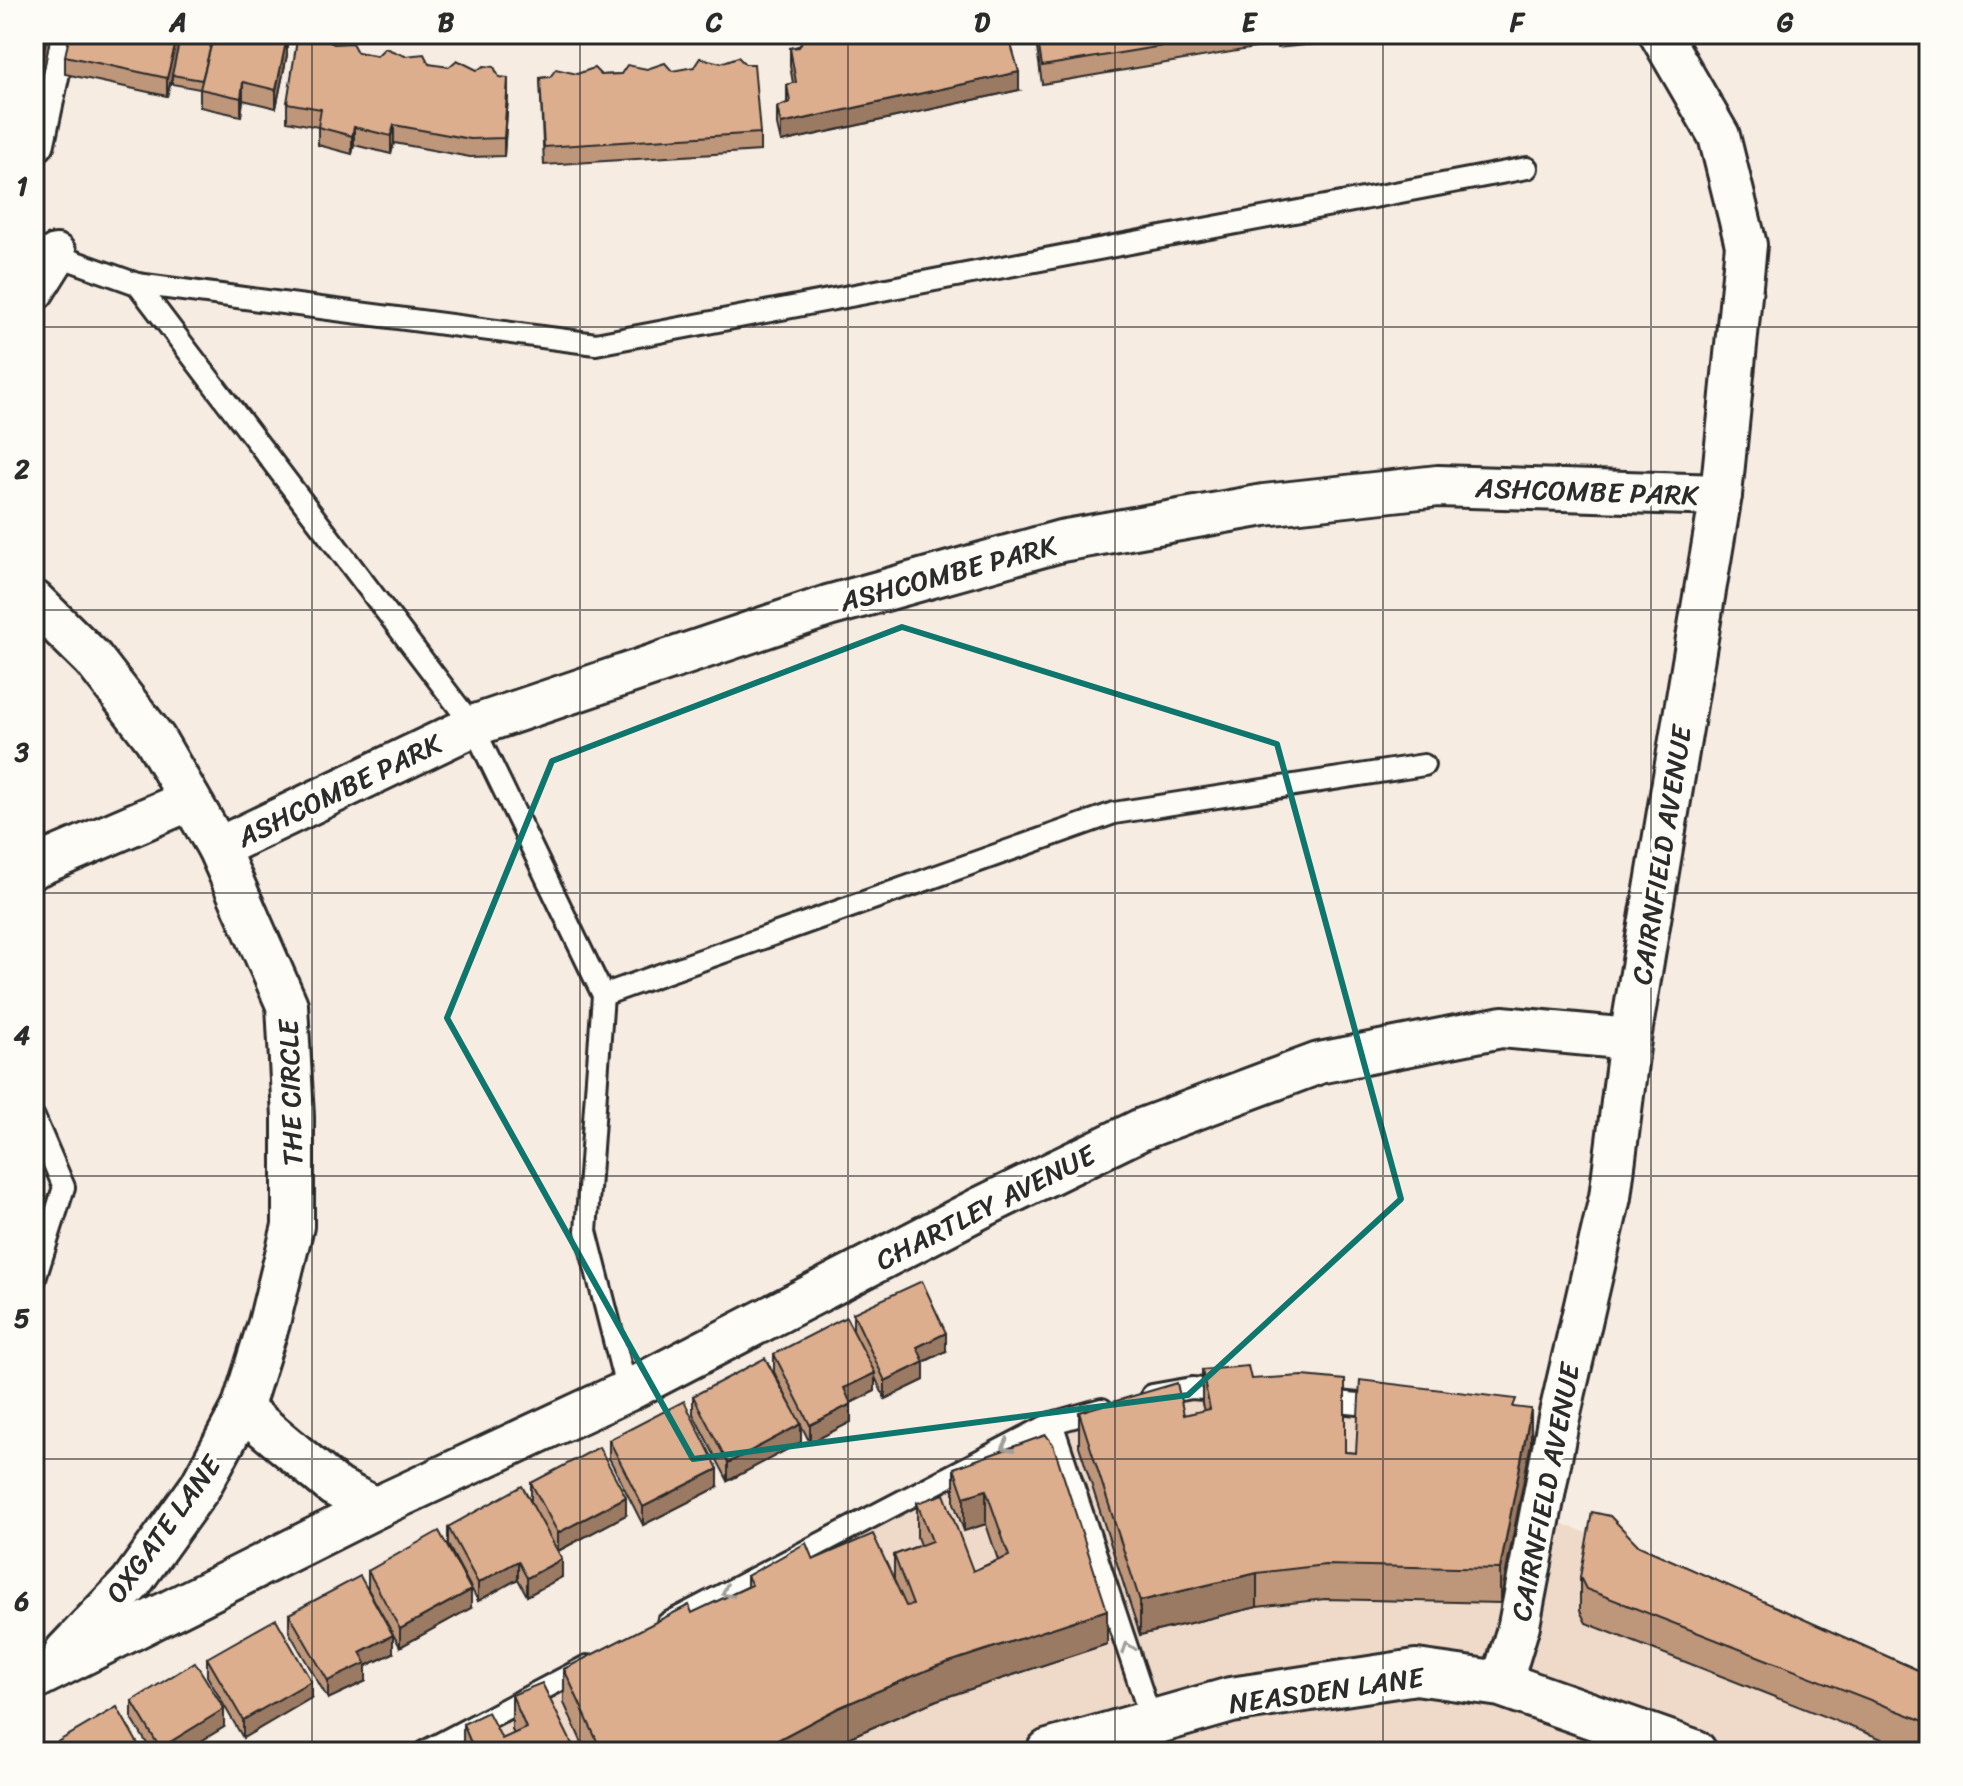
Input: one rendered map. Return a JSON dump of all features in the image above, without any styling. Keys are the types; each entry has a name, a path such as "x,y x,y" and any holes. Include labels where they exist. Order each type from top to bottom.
{"street":[{"path":"34,142 57,34"},
{"name":"CAIRNFIELD AVENUE","path":"1501,1684 1519,1625 1546,1421 1610,1197 1630,1039 1721,495 1746,245 1719,136 1660,34"},
{"path":"34,290 45,251"},
{"name":"ASHCOMBE PARK","path":"218,848 473,726 828,606 1061,541 1264,505 1438,486 1721,495"},
{"name":"THE CIRCLE","path":"34,601 93,659 155,739 218,848 287,1005 293,1117 293,1226 269,1323"},
{"path":"34,867 190,800"},
{"name":"CHARTLEY AVENUE","path":"38,1670 627,1391 980,1208 1142,1129 1319,1063 1502,1027 1630,1039"},
{"name":"OXGATE LANE","path":"38,1670 131,1583 200,1487 242,1409 269,1323"},
{"path":"242,1409 334,1486 375,1508"},
{"name":"NEASDEN LANE","path":"1049,1752 1231,1700 1416,1672 1501,1684 1694,1752"}],"lane":[{"path":"45,251 137,284 596,344 1527,168"},
{"path":"137,284 473,726 603,995 586,1231 627,1391"},
{"path":"603,995 1114,813 1424,765"},
{"path":"34,1117 64,1187 34,1282"},
{"path":"649,1634 1052,1423 1129,1401 1192,1388 1249,1393"},
{"path":"1295,1398 1402,1408"},
{"path":"1052,1423 1152,1722"},
{"path":"424,1752 607,1656"}],"highlighted area":[{"path":"902,627 1277,744 1401,1199 1188,1395 693,1459 447,1018 552,761"}],"shaded area":[{"path":"1215,1395 1545,1429 1532,1512 1623,1547 1929,1701 1929,1752 451,1752 1048,1430 1167,1399"}],"building":[{"path":"34,34 47,34 41,66 34,64"},
{"path":"70,34 178,34 167,78 65,56"},
{"path":"181,34 214,34 202,80 172,75"},
{"path":"214,34 278,34 287,37 276,90 243,82 241,98 200,89"},
{"path":"830,34 846,34 850,38 865,34 1008,34 1019,72 781,124 777,107 790,102 787,85 796,82 790,48 799,47 804,37 825,39"},
{"path":"1037,34 1234,34 1042,66"},
{"path":"315,35 334,44 352,43 357,52 377,56 385,48 405,56 424,54 429,64 449,67 457,60 477,70 484,66 494,67 499,77 508,78 504,138 470,139 394,125 391,136 354,127 352,136 318,127 321,109 287,103 297,40 307,42"},
{"path":"738,57 745,64 754,64 760,133 544,147 540,78 550,77 556,69 577,74 594,68 601,75 621,74 627,65 647,69 665,63 672,71 694,67 700,58 721,63"},
{"path":"922,1281 946,1333 917,1347 924,1362 885,1381 853,1313"},
{"path":"846,1317 875,1373 844,1388 851,1404 810,1425 774,1354"},
{"path":"765,1358 801,1424 728,1463 693,1396"},
{"path":"1248,1366 1251,1379 1303,1376 1345,1380 1345,1452 1356,1453 1360,1380 1516,1399 1513,1407 1531,1409 1500,1569 1325,1565 1257,1573 1140,1601 1079,1412 1177,1383 1184,1415 1210,1409 1202,1370"},
{"path":"684,1401 718,1469 643,1507 609,1440"},
{"path":"1046,1435 1053,1444 1107,1610 937,1666 838,1708 755,1752 602,1752 564,1669 689,1605 692,1613 752,1585 747,1576 806,1543 813,1560 873,1534 906,1606 913,1605 894,1555 932,1541 917,1503 944,1494 973,1571 1009,1556 986,1490 964,1497 954,1468"},
{"path":"599,1447 626,1497 558,1533 531,1483"},
{"path":"522,1486 562,1559 527,1578 518,1561 478,1583 448,1527"},
{"path":"1592,1512 1610,1516 1639,1546 1929,1675 1929,1723 1586,1589 1580,1577"},
{"path":"439,1531 471,1590 400,1629 368,1571"},
{"path":"360,1576 393,1635 360,1652 366,1663 328,1681 289,1614"},
{"path":"276,1619 311,1681 243,1720 207,1658"},
{"path":"195,1662 224,1709 160,1748 132,1701"},
{"path":"542,1683 576,1752 451,1752 471,1743 463,1724 488,1712 502,1739 526,1728 512,1695"},
{"path":"117,1707 142,1751 58,1752 54,1744"}]}
